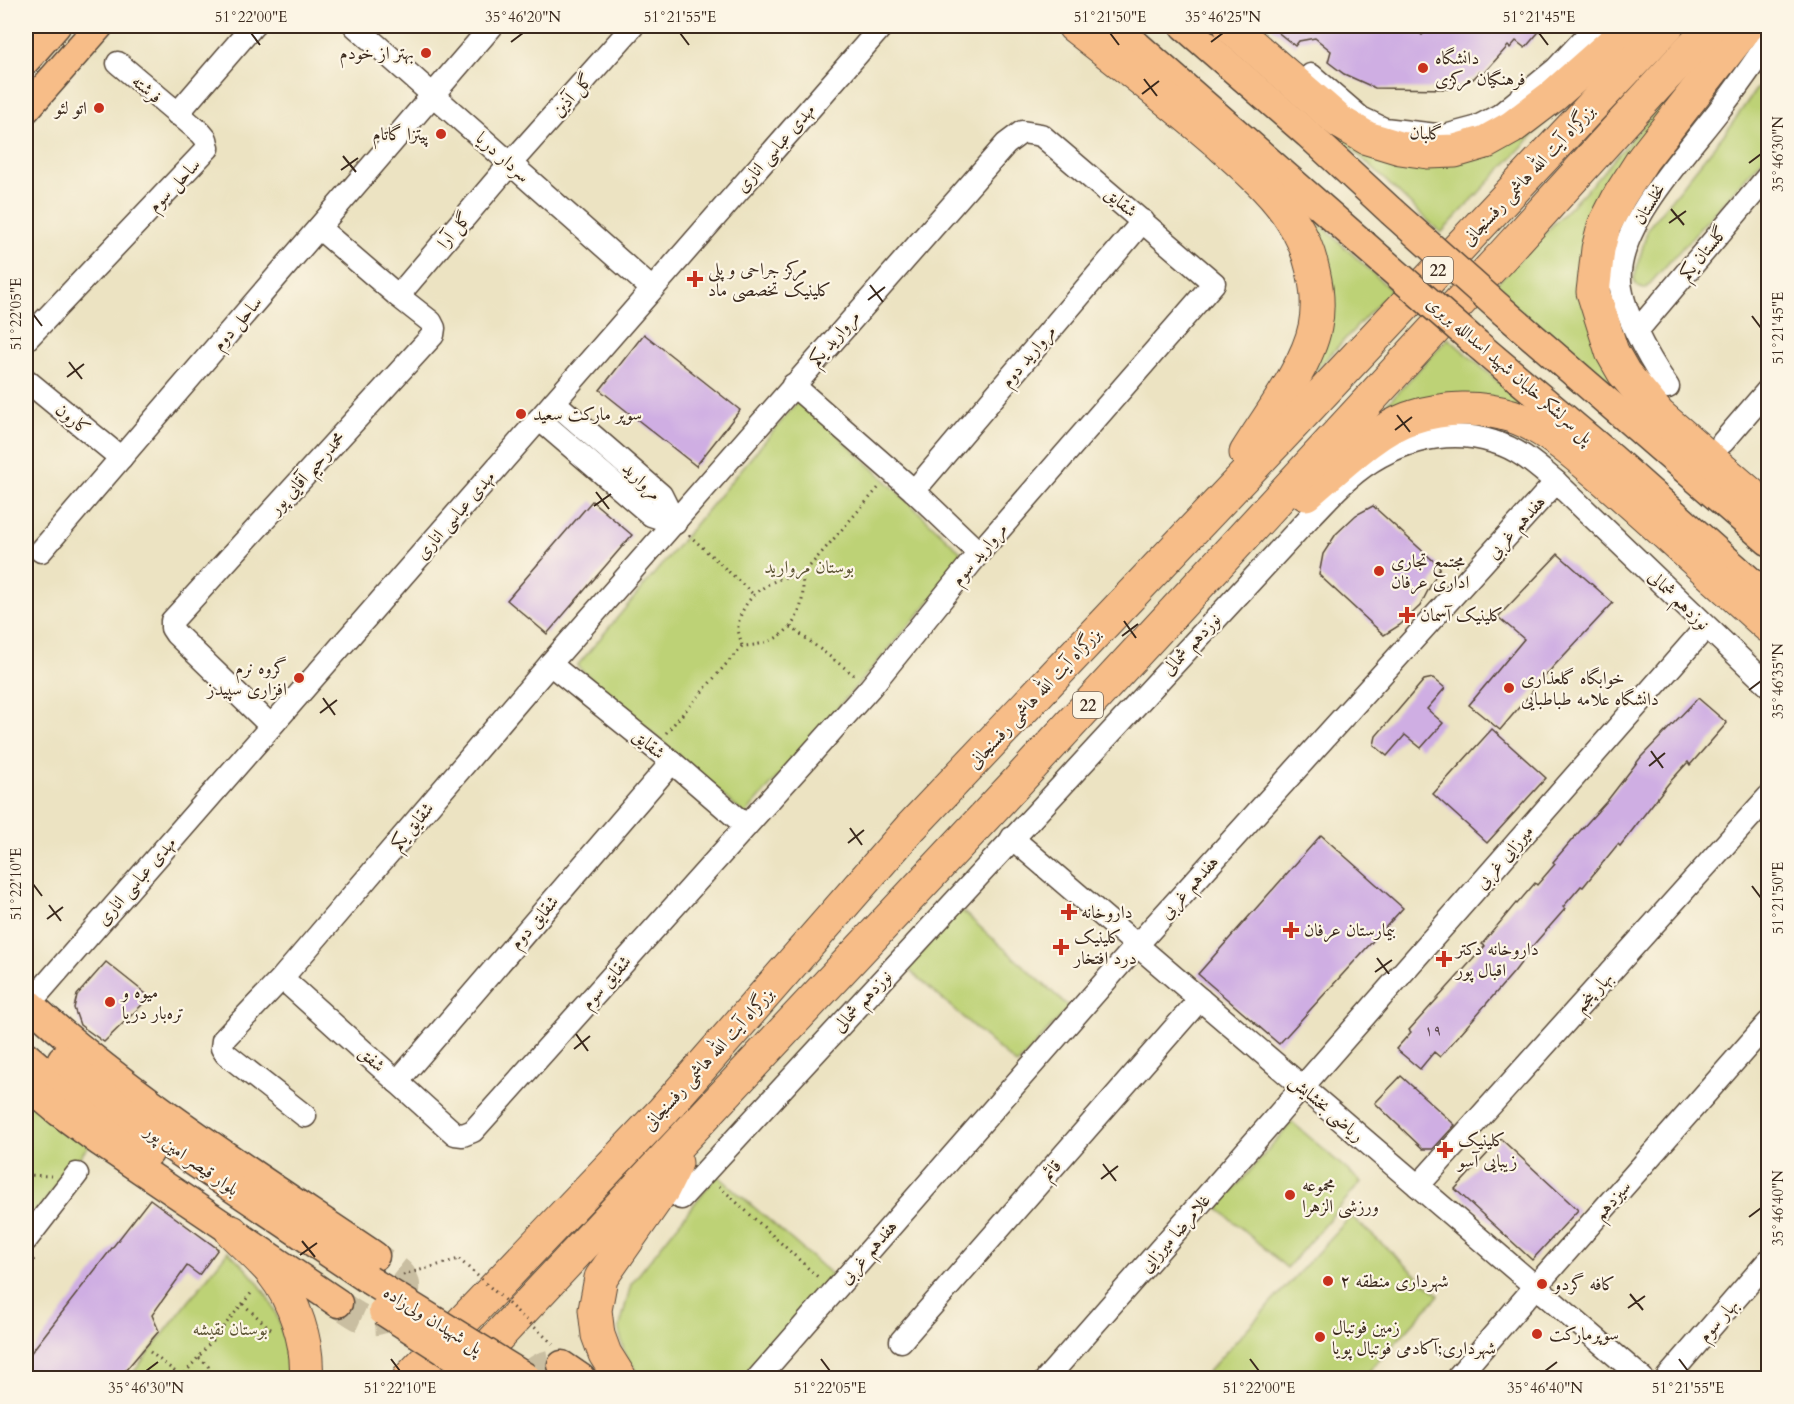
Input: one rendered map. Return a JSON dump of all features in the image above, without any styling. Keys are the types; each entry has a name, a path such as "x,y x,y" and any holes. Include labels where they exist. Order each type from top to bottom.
{"highway":[{"path":"1074,26 1200,128 1256,177 1281,204 1294,223 1304,243 1312,269 1317,297 1316,325 1307,355 1209,513"},
{"path":"1230,26 1340,122 1367,138 1400,148 1428,152 1455,151 1486,142 1511,128 1553,96 1632,26"},
{"name":"بزرگراه آیت الله هاشمی رفسنجانی","path":"409,1378 663,1112 911,827 1667,26"},
{"name":"بزرگراه آیت الله هاشمی رفسنجانی","path":"459,1378 1011,789 1711,26"},
{"path":"1746,26 1643,159 1620,195 1604,226 1594,272 1593,292 1612,352 1624,373 1659,415 1768,508"},
{"path":"1211,571 1362,447 1385,431 1411,417 1458,408 1510,415 1540,428 1610,485 1768,627"},
{"path":"620,1378 605,1353 598,1335 595,1310 601,1278 663,1190 697,1123"},
{"path":"232,1232 272,1272 285,1290 302,1334 306,1378"}],"main road":[{"path":"26,60 56,26"},
{"path":"26,109 99,26"},
{"name":"پل سرلشکر خلبان شهید اسدالله بربری","path":"1115,26 1477,344 1612,458 1768,597"},
{"path":"1184,26 1308,134 1504,312 1768,542"},
{"name":"بلوار قیصر امین پور","path":"27,1010 72,1067 157,1137 360,1284"},
{"name":"بلوار قیصر امین پور","path":"26,1056 100,1118 182,1178 360,1284"},
{"path":"26,1084 100,1142 232,1232 360,1284"},
{"name":"پل شهیدان ولی‌زاده","path":"360,1284 487,1378"},
{"name":"پل شهیدان ولی‌زاده","path":"360,1284 527,1378"}],"street":[{"path":"177,114 254,26"},
{"name":"سردار دریا","path":"355,26 652,289"},
{"name":"ساحل دوم","path":"41,551 492,26"},
{"name":"گل آذین","path":"510,164 633,26"},
{"name":"مهدی عباسی اناری","path":"27,1010 271,726 882,26"},
{"name":"گلبان","path":"1254,26 1361,118 1384,129 1445,136 1475,128 1500,115 1556,69 1596,26"},
{"name":"نخلستان","path":"1668,387 1649,359 1622,296 1620,270 1630,236 1653,195 1721,109 1768,43"},
{"name":"فرشته","path":"118,63 177,114"},
{"name":"ساحل سوم","path":"26,340 208,148 206,139 177,114"},
{"name":"شقایق","path":"1022,132 1041,135 1214,283"},
{"name":"مروارید یکم","path":"675,523 793,385 1006,144 1022,132"},
{"name":"گل آرا","path":"398,296 510,164"},
{"name":"گلستان یکم","path":"1637,331 1768,176"},
{"name":"مروارید دوم","path":"914,491 1143,221"},
{"name":"محمدرحیم آقایی پور","path":"271,726 176,634 172,628 172,621 433,335 434,328 430,322 319,228"},
{"name":"مروارید سوم","path":"746,826 870,688 979,553 1214,283"},
{"name":"کارون","path":"26,380 121,458"},
{"path":"793,385 914,491 979,553"},
{"path":"1723,442 1768,390"},
{"name":"مروارید","path":"554,402 661,495 675,523"},
{"name":"مروارید","path":"539,419 651,515 675,523"},
{"name":"نوزدهم شمالی","path":"681,1198 1309,518 1350,477 1378,458 1408,443 1448,436 1472,437 1496,442 1528,459 1556,482 1768,685"},
{"name":"هفدهم غربی","path":"758,1378 1137,945 1556,482"},
{"name":"شقایق یکم","path":"305,1116 226,1054 222,1048 223,1040 282,978 550,664 675,523"},
{"name":"میرزایی غربی","path":"1302,1087 1706,627"},
{"name":"شقایق","path":"550,664 672,762 746,826"},
{"name":"شقایق دوم","path":"397,1082 672,762"},
{"name":"بهار پنجم","path":"1418,1186 1768,797"},
{"name":"شقایق سوم","path":"463,1135 472,1131 746,826"},
{"name":"ریاضی بخشایش","path":"1012,838 1642,1378"},
{"name":"شفق","path":"282,978 455,1134 463,1135"},
{"name":"قائم","path":"901,1341 1200,999"},
{"name":"سیزدهم","path":"1457,1378 1768,1023"},
{"name":"غلامرضا میرزایی","path":"1047,1378 1302,1087"},
{"path":"26,1240 77,1174"},
{"name":"بهار سوم","path":"1666,1378 1768,1261"}],"path":[{"path":"661,740 742,646 759,646 776,639 791,627 800,611 804,592 802,575 891,473"},
{"path":"675,523 754,595"},
{"path":"742,646 738,628 742,611 754,595 771,583 789,575 802,575"},
{"path":"791,627 870,688"},
{"path":"704,1172 834,1291"},
{"path":"26,1175 52,1176"},
{"path":"402,1275 459,1259 566,1362"},
{"path":"150,1352 182,1378 253,1292"},
{"path":"243,1304 279,1336"},
{"path":"198,1358 208,1366 212,1378"}],"green space":[{"path":"1729,26 1591,228 1636,413 1493,287 1596,180"},
{"path":"1614,49 1441,233 1328,126 1412,157"},
{"path":"1757,88 1768,98 1768,153 1645,289 1639,287 1634,279 1648,228 1729,128"},
{"path":"1259,167 1391,290 1270,419 1323,321"},
{"path":"1448,338 1547,424 1506,406 1325,471"},
{"name":"بوستان مروارید","path":"800,399 967,558 745,815 577,666"},
{"path":"960,909 1069,1007 1017,1065 907,968"},
{"path":"26,1087 90,1144 26,1225"},
{"name":"مجموعه ورزشی الزهرا","path":"1292,1122 1361,1182 1287,1268 1218,1208"},
{"path":"717,1175 832,1275 742,1378 641,1378 624,1352 619,1330 631,1284"},
{"name":"زمین فوتبال شهرداری;آکادمی فوتبال پویا","path":"1351,1216 1439,1295 1363,1378 1202,1378"},
{"name":"بوستان نقیشه","path":"228,1251 255,1279 273,1307 284,1339 288,1378 129,1378"}],"building":[{"name":"دانشگاه فرهنگیان مرکزی","path":"1270,26 1411,26 1422,35 1431,26 1486,26 1494,34 1501,27 1499,26 1544,26 1525,48 1516,41 1510,48 1508,46 1483,74 1480,72 1473,79 1452,89 1375,88 1344,74 1328,62 1331,51 1315,38 1299,41 1295,46"},
{"path":"644,334 740,410 696,466 600,390"},
{"path":"592,501 632,535 547,634 507,600"},
{"name":"مجتمع تجاری اداری عرفان","path":"1373,506 1440,567 1420,606 1400,625 1384,635 1319,575 1323,554 1336,534 1356,515"},
{"path":"1558,554 1613,603 1553,667 1500,730 1469,705 1524,639 1498,617"},
{"path":"1433,678 1445,688 1427,709 1443,723 1421,748 1405,735 1387,756 1374,745 1376,736 1424,680"},
{"path":"1698,698 1727,723 1690,765 1688,762 1668,784 1620,846 1618,844 1583,887 1581,886 1563,907 1565,909 1529,950 1514,972 1440,1057 1434,1052 1420,1069 1396,1049 1411,1032 1409,1030 1485,946 1482,944 1516,903 1535,883 1537,885 1555,864 1553,862 1607,801 1641,757"},
{"path":"1492,729 1546,778 1487,843 1433,794"},
{"path":"1321,835 1403,908 1279,1044 1198,974"},
{"name":"میوه و تره‌بار دریا","path":"106,962 150,997 104,1042 80,1025 74,1008 77,995"},
{"path":"1401,1076 1455,1125 1433,1149 1423,1149 1375,1103"},
{"path":"1501,1139 1578,1210 1532,1260 1455,1189"},
{"path":"150,1199 218,1249 199,1275 187,1266 152,1315 159,1331 119,1378 62,1378 54,1372 49,1378 26,1378 26,1359"}],"tunnel":[{"path":"338,1303 358,1316 371,1321 387,1318 400,1306 404,1299 406,1283 402,1275 393,1267 375,1256"},
{"path":"525,1378 547,1365 562,1365"}],"place":[{"name":"بهتر از خودم","path":"426,53"},
{"name":"دانشگاه فرهنگیان مرکزی","path":"1423,68"},
{"name":"اتو لئو","path":"99,108"},
{"name":"پیتزا گاتام","path":"441,134"},
{"name":"مرکز جراحی و پلی کلینیک تخصصی ماد","path":"695,279"},
{"name":"سوپر مارکت سعید","path":"521,414"},
{"name":"مجتمع تجاری اداری عرفان","path":"1379,571"},
{"name":"کلینیک آسمان","path":"1407,615"},
{"name":"گروه نرم افزاری سپیدز","path":"299,678"},
{"name":"خوابگاه گلعذاری دانشگاه علامه طباطبایی","path":"1509,688"},
{"name":"داروخانه","path":"1069,912"},
{"name":"بیمارستان عرفان","path":"1291,930"},
{"name":"کلینیک درد افتخار","path":"1061,947"},
{"name":"داروخانه دکتر اقبال پور","path":"1444,959"},
{"name":"میوه و تره‌بار دریا","path":"110,1002"},
{"name":"کلینیک زیبایی آسو","path":"1445,1150"},
{"name":"مجموعه ورزشی الزهرا","path":"1290,1195"},
{"name":"شهرداری منطقه ۲","path":"1328,1281"},
{"name":"کافه گردو","path":"1542,1284"},
{"name":"سوپرمارکت","path":"1537,1334"},
{"name":"زمین فوتبال شهرداری;آکادمی فوتبال پویا","path":"1320,1337"}]}
